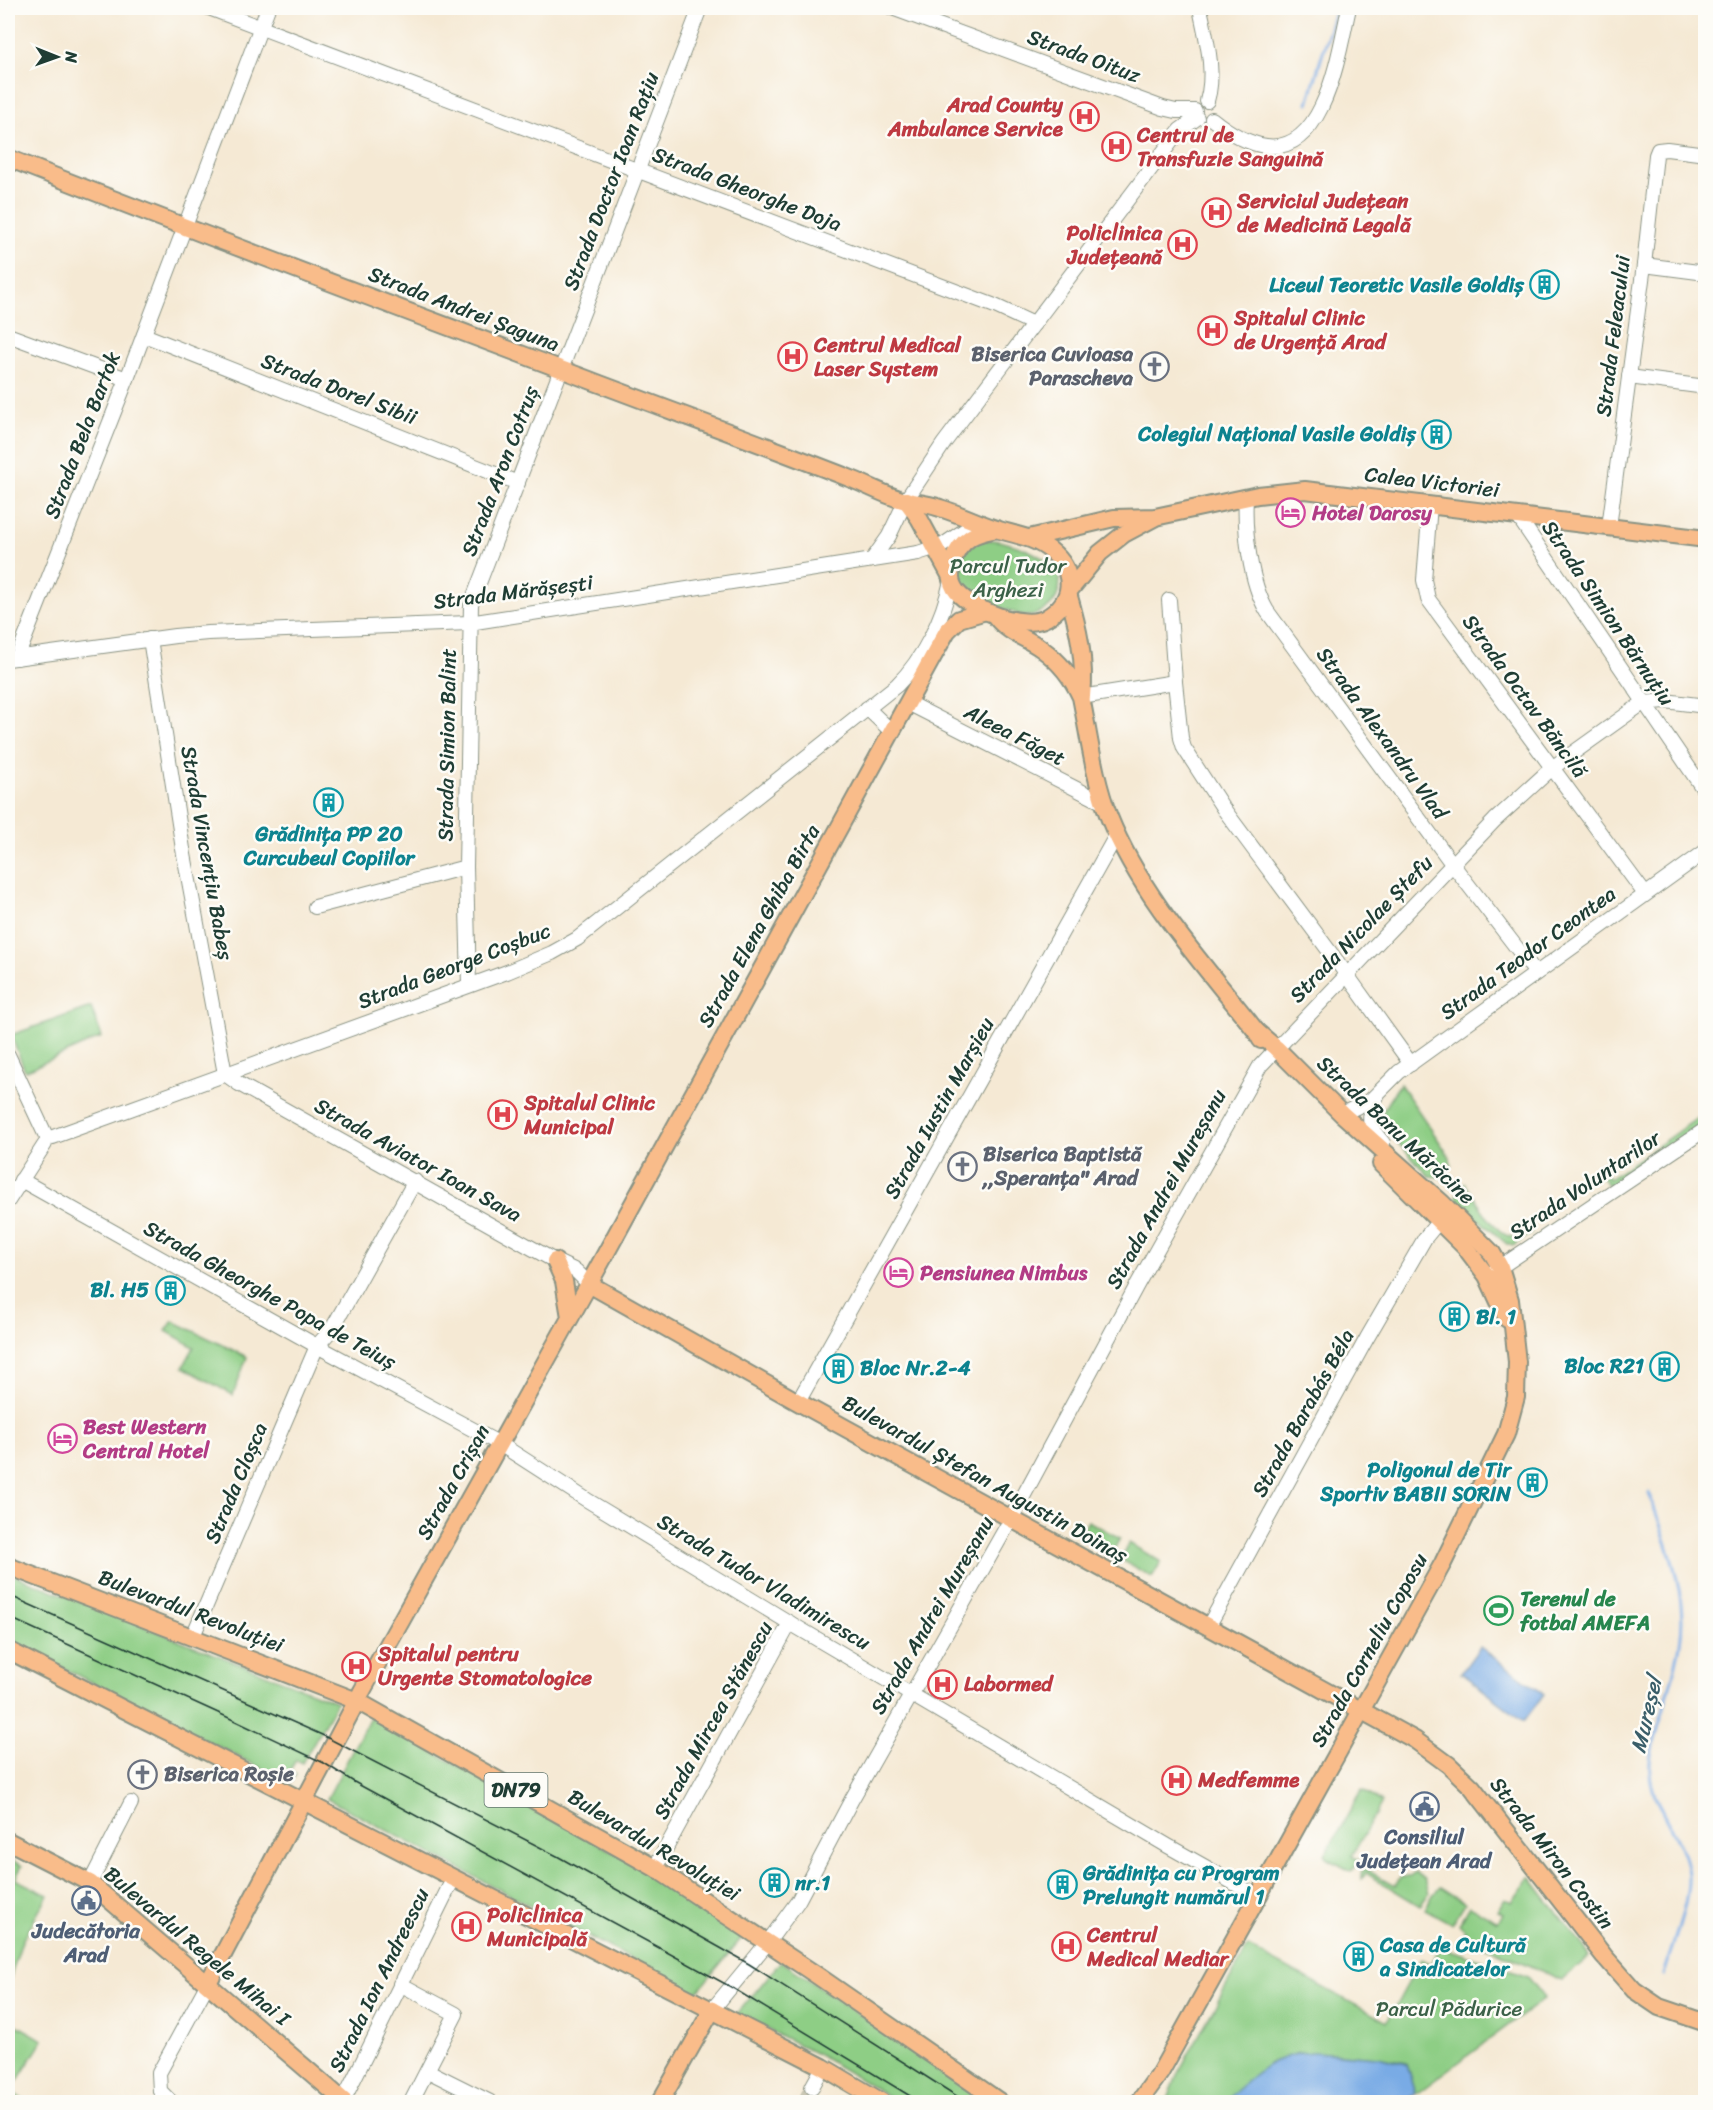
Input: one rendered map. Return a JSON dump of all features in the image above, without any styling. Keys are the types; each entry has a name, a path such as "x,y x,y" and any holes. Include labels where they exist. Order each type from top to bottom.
{"main road":[{"name":"Strada Andrei Șaguna","path":"8,158 184,228 745,437 906,501 944,509 997,529"},
{"name":"Calea Victoriei","path":"1029,538 1114,519 1155,517 1246,497 1305,490 1706,539"},
{"path":"906,501 919,518 951,579 960,595 990,612 1023,623 1035,622 1053,613 1064,602 1069,592 1067,572 1061,561 1047,547 1029,538 997,529 982,532 965,542 957,552 952,565 951,579"},
{"name":"Calea Victoriei","path":"1069,592 1100,553 1124,534 1155,517"},
{"name":"Strada Banu Mărăcine","path":"1069,592 1078,629 1084,675 1081,697"},
{"name":"Strada Banu Mărăcine","path":"990,612 1007,628 1042,649 1063,668 1074,682 1081,697 1104,803 1117,834 1152,896 1273,1051 1439,1221 1493,1272"},
{"name":"Strada Elena Ghiba Birta","path":"589,1284 950,626 964,617 990,612"},
{"name":"Strada Banu Mărăcine","path":"1273,1051 1479,1238 1492,1253 1493,1272"},
{"path":"555,1261 564,1281 570,1317"},
{"name":"Strada Corneliu Coposu","path":"1139,2103 1160,2073 1443,1563 1506,1434 1516,1397 1516,1353 1510,1300 1493,1272"},
{"name":"Strada Crișan","path":"357,1701 589,1284"},
{"name":"Bulevardul Ștefan Augustin Doinaș","path":"589,1284 798,1402 1362,1710"},
{"name":"Bulevardul Revoluției","path":"8,1566 357,1701 655,1868 768,1942 1000,2103"},
{"path":"8,1650 823,2067 882,2103"},
{"path":"208,1983 357,1701"},
{"name":"Strada Miron Costin","path":"1362,1710 1427,1748 1472,1787 1634,1990 1659,2007 1706,2023"},
{"name":"Bulevardul Regele Mihai I","path":"8,1841 90,1883 344,2102"},
{"path":"660,2103 712,2010"},
{"name":"Strada Corneliu Coposu","path":"1154,2103 1160,2073"}],"street":[{"name":"Strada Gheorghe Doja","path":"209,8 995,306 1034,324"},
{"name":"Strada Bela Bartok","path":"12,658 127,379 268,8"},
{"name":"Strada Doctor Ioan Rațiu","path":"562,370 700,8"},
{"name":"Strada Oituz","path":"892,8 1163,108 1196,114"},
{"path":"1200,8 1210,67 1211,85 1207,101"},
{"path":"1212,118 1226,130 1261,145 1280,146 1301,136 1316,118 1326,99 1349,8"},
{"path":"872,560 889,536 906,501 950,435 1180,130 1196,114 1199,103 1207,101"},
{"path":"1196,114 1206,122 1212,118 1215,107 1207,101"},
{"name":"Strada Feleacului","path":"1609,527 1644,265 1655,161 1658,150 1706,154"},
{"path":"1644,265 1706,273"},
{"path":"8,335 127,379"},
{"name":"Strada Dorel Sibii","path":"144,335 519,483"},
{"name":"Strada Aron Cotruș","path":"469,623 473,598 562,370"},
{"path":"1629,377 1706,387"},
{"name":"Strada Alexandru Vlad","path":"1246,497 1245,509 1252,572 1259,597 1285,637 1453,865 1536,973"},
{"name":"Strada Octav Băncilă","path":"1430,505 1424,580 1426,594 1645,894"},
{"name":"Strada Simion Bărnuțiu","path":"1517,515 1706,793"},
{"name":"Strada Mărășești","path":"12,658 208,633 469,623 918,553 950,541 968,526 977,522"},
{"name":"Strada George Coșbuc","path":"48,1138 533,962 577,939 897,685 908,672 942,616 951,579"},
{"path":"1169,600 1181,738 1188,755 1223,808 1411,1064"},
{"name":"Strada Simion Balint","path":"469,623 466,867 469,985"},
{"name":"Strada Vincențiu Babeș","path":"150,639 183,849 225,1074"},
{"path":"1081,697 1175,682"},
{"path":"1643,703 1665,701 1706,706"},
{"name":"Aleea Făget","path":"908,703 1104,803"},
{"name":"Strada Nicolae Ștefu","path":"1273,1051 1495,820 1552,768 1643,703"},
{"path":"867,708 891,731"},
{"name":"Strada Iustin Marșieu","path":"798,1402 1117,834"},
{"name":"Strada Teodor Ceontea","path":"1342,1114 1364,1104 1378,1094 1390,1080 1411,1064 1706,851"},
{"name":"Strada Simion Balint","path":"315,907 466,867"},
{"name":"Strada Andrei Mureșanu","path":"768,1942 803,1892 911,1694 1011,1519 1255,1073 1273,1051"},
{"path":"8,1055 48,1138 8,1201"},
{"name":"Strada Aviator Ioan Sava","path":"225,1074 239,1084 576,1271 589,1284"},
{"name":"Strada Teodor Ceontea","path":"1378,1094 1371,1110 1370,1125 1373,1132 1387,1147 1390,1159"},
{"name":"Strada Voluntarilor","path":"1493,1272 1706,1129"},
{"name":"Strada Gheorghe Popa de Teiuș","path":"21,1180 317,1346 500,1444"},
{"name":"Strada Cloșca","path":"193,1636 317,1346 332,1329 415,1181"},
{"name":"Strada Barabás Béla","path":"1208,1627 1373,1328 1425,1238 1439,1221"},
{"name":"Strada Tudor Vladimirescu","path":"500,1444 587,1500 790,1623 1257,1896"},
{"name":"Strada Mircea Stănescu","path":"655,1868 790,1623"},
{"path":"90,1883 131,1803"},
{"name":"Strada Ion Andreescu","path":"344,2102 453,1879"},
{"path":"712,2010 768,1942"},
{"path":"171,2103 160,2091 159,2073 208,1983"},
{"path":"400,1984 456,2014 411,2103"},
{"path":"812,2087 823,2067"},
{"path":"428,2071 490,2103"}],"green space":[{"name":"Parcul Tudor Arghezi","path":"983,539 1006,543 1033,552 1053,568 1059,578 1059,590 1051,605 1033,615 1024,616 980,600 964,588 959,580 958,571 961,561 966,550"},
{"path":"91,1007 102,1037 25,1071 11,1035"},
{"path":"1400,1084 1450,1157 1451,1165 1439,1177 1429,1176 1382,1126 1384,1109"},
{"path":"1705,1113 1705,1122 1613,1185 1607,1184 1601,1176 1605,1173 1609,1179"},
{"path":"1465,1184 1494,1225 1507,1236 1514,1237 1528,1231 1532,1233 1513,1246 1507,1244 1457,1201 1456,1196"},
{"path":"173,1321 247,1357 233,1395 183,1367 194,1347 166,1331"},
{"path":"1088,1521 1120,1538 1111,1555 1079,1537"},
{"path":"1129,1543 1161,1562 1152,1577 1120,1559"},
{"path":"8,1573 337,1702 302,1763 296,1760 290,1770 296,1774 290,1783 8,1640"},
{"path":"370,1717 646,1870 745,1934 696,1993 327,1799"},
{"path":"1362,1790 1382,1802 1352,1856 1359,1860 1350,1871 1325,1855"},
{"path":"8,1858 22,1866 15,1879 48,1895 22,1941 8,1985"},
{"path":"1368,1863 1370,1864 1367,1870 1395,1886 1401,1877 1410,1877 1415,1873 1425,1879 1429,1893 1420,1906 1366,1873 1362,1879 1361,1873"},
{"path":"1530,1877 1590,1956 1562,1980 1464,1937 1465,1930 1459,1924 1470,1906 1498,1922 1503,1914 1497,1911 1505,1898 1512,1902"},
{"path":"1440,1887 1465,1903 1452,1924 1425,1909"},
{"name":"Parcul Pădurice","path":"1248,1947 1387,2022 1421,1959 1431,1964 1440,1949 1453,1951 1528,1977 1545,1998 1416,2094 1407,2063 1377,2057 1298,2053 1270,2063 1226,2102 1167,2102 1177,2075"},
{"path":"781,1961 989,2102 898,2102 817,2054 737,2014"},
{"path":"8,2020 43,2040 11,2091 26,2102 8,2102"}],"water":[{"path":"1480,1647 1544,1694 1524,1721 1461,1673"},
{"path":"1312,2052 1377,2057 1407,2064 1416,2094 1400,2102 1226,2102 1244,2083 1264,2068 1286,2057"}],"waterway":[{"path":"1308,103 1336,8"},
{"name":"Mureșel","path":"1649,1493 1674,1567 1682,1625 1675,1666 1650,1763 1654,1793 1680,1847 1688,1874 1683,1911 1663,1975"}],"tunnel":[{"path":"804,2102 812,2087"}],"tram line":[{"path":"8,1595 322,1735 557,1856 749,1964 966,2102"},
{"path":"8,1617 324,1763 354,1782 731,1987 920,2102"}],"place":[{"name":"Arad County Ambulance Service","path":"1084,117"},
{"name":"Centrul de Transfuzie Sanguină","path":"1116,147"},
{"name":"Serviciul Județean de Medicină Legală","path":"1216,213"},
{"name":"Policlinica Județeană","path":"1183,245"},
{"name":"Liceul Teoretic Vasile Goldiș","path":"1545,285"},
{"name":"Spitalul Clinic de Urgență Arad","path":"1213,330"},
{"name":"Centrul Medical Laser System","path":"793,357"},
{"name":"Biserica Cuvioasa Parascheva","path":"1154,366"},
{"name":"Colegiul Național Vasile Goldiș","path":"1437,434"},
{"name":"Hotel Darosy","path":"1291,513"},
{"name":"Grădinița PP 20 Curcubeul Copiilor","path":"329,803"},
{"name":"Spitalul Clinic Municipal","path":"503,1115"},
{"name":"Biserica Baptistă ,,Speranța\" Arad","path":"962,1166"},
{"name":"Pensiunea Nimbus","path":"899,1273"},
{"name":"Bl. H5","path":"170,1290"},
{"name":"Bl. 1","path":"1455,1317"},
{"name":"Bloc R21","path":"1665,1366"},
{"name":"Bloc Nr.2-4","path":"839,1368"},
{"name":"Best Western Central Hotel","path":"62,1439"},
{"name":"Poligonul de Tir Sportiv BABII SORIN","path":"1532,1482"},
{"name":"Terenul de fotbal AMEFA","path":"1499,1611"},
{"name":"Spitalul pentru Urgente Stomatologice","path":"357,1666"},
{"name":"Labormed","path":"943,1684"},
{"name":"Biserica Roșie","path":"143,1774"},
{"name":"Medfemme","path":"1177,1780"},
{"name":"Consiliul Județean Arad","path":"1424,1806"},
{"name":"nr.1","path":"774,1883"},
{"name":"Grădinița cu Program Prelungit numărul 1","path":"1062,1885"},
{"name":"Judecătoria Arad","path":"86,1900"},
{"name":"Policlinica Municipală","path":"466,1927"},
{"name":"Centrul Medical Mediar","path":"1066,1947"},
{"name":"Casa de Cultură a Sindicatelor","path":"1359,1957"}]}
